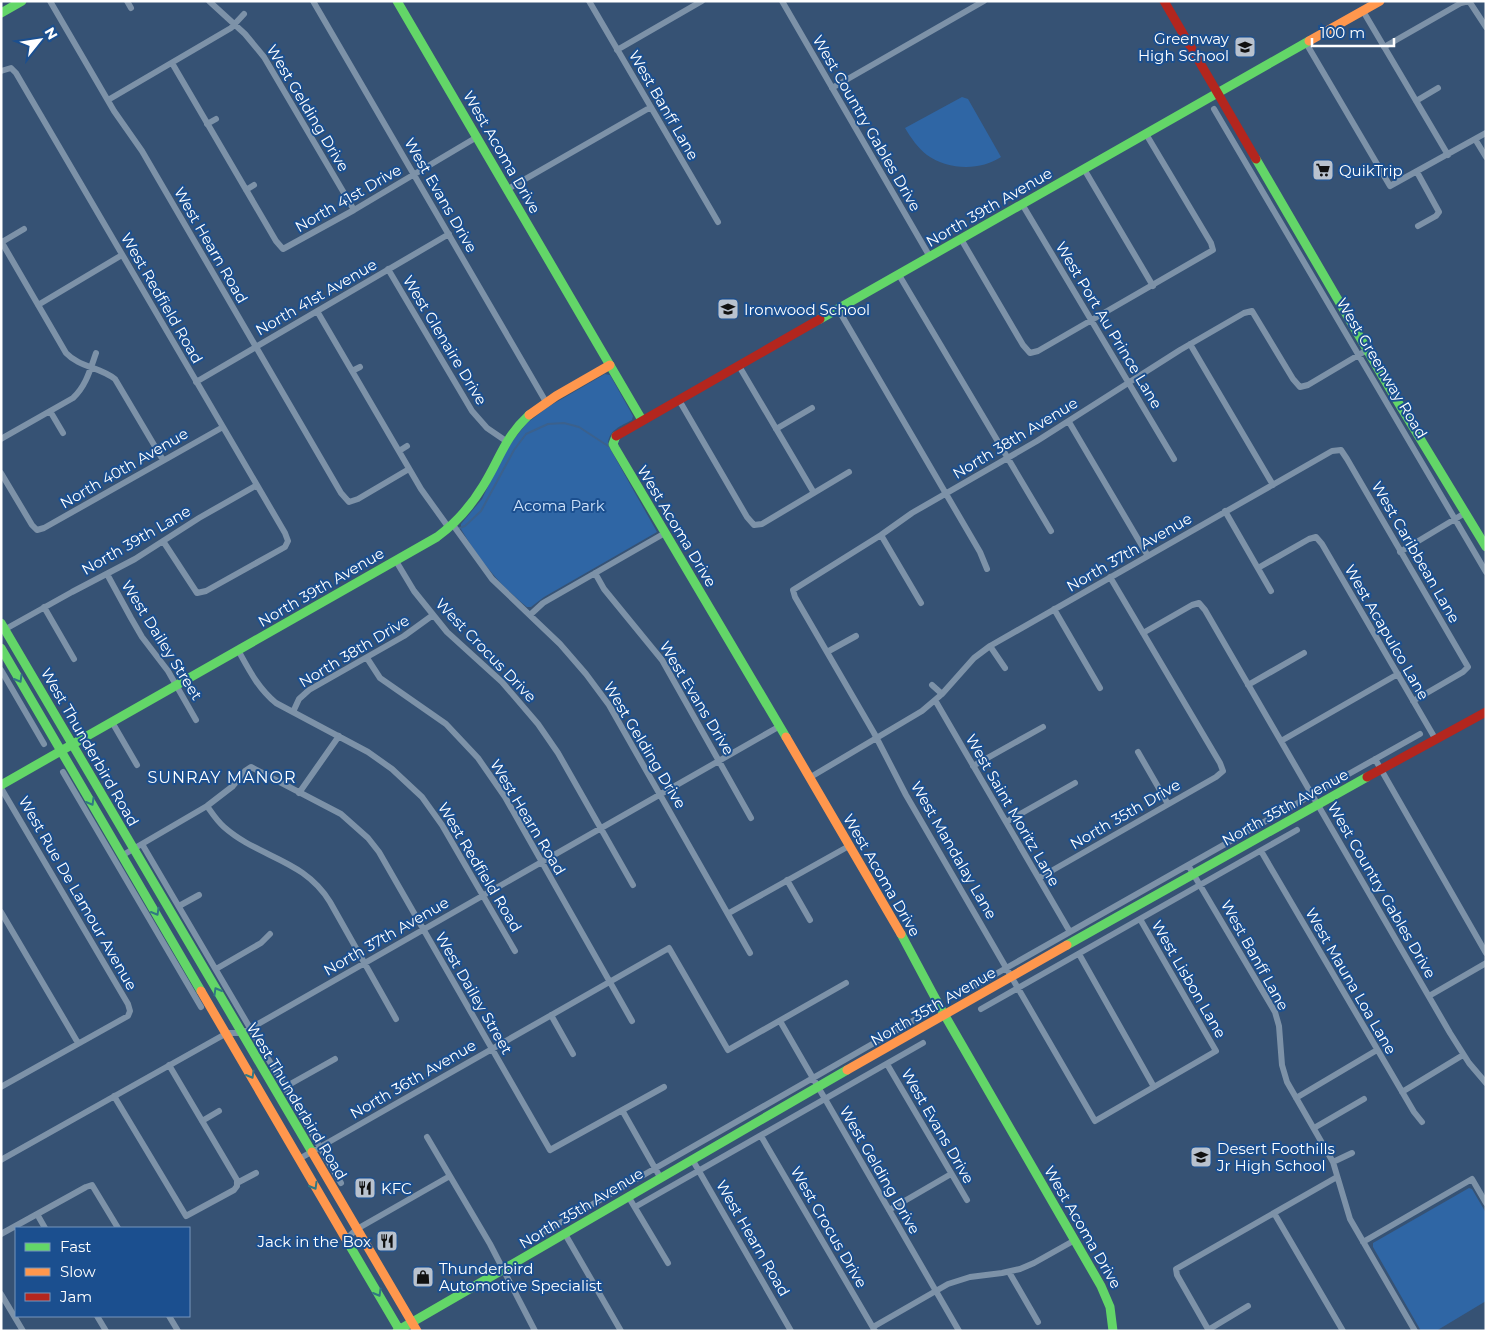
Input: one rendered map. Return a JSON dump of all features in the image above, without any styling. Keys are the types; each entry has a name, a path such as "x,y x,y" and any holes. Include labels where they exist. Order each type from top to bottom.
{"main road":[{"path":"1,13 22,1"},
{"name":"West Acoma Drive","path":"397,1 642,420"},
{"name":"West Greenway Road","path":"1164,1 1486,548"},
{"name":"North 39th Avenue","path":"614,439 616,435 642,420 1380,1"},
{"name":"North 39th Avenue","path":"1,786 61,750 396,561 451,527 476,498 506,441 524,419 546,402 610,365"},
{"name":"West Acoma Drive","path":"614,439 615,448 909,948 945,1015 1106,1295 1113,1311 1113,1331"},
{"name":"West Thunderbird Road","path":"2,628 241,1033 316,1149 357,1229 414,1327"},
{"name":"West Thunderbird Road","path":"1,648 123,855 140,894 207,999 399,1330"},
{"name":"North 35th Avenue","path":"399,1330 414,1327 503,1270 692,1158 1318,804 1486,712"}],"street":[{"name":"West Hearn Road","path":"50,1 108,100 142,151 341,493 348,502 358,499 409,469"},
{"path":"127,1 131,8"},
{"name":"West Gelding Drive","path":"209,1 252,41 264,57 354,210"},
{"name":"West Evans Drive","path":"313,1 546,402"},
{"name":"West Banff Lane","path":"589,1 718,222"},
{"path":"618,50 702,1"},
{"name":"West Country Gables Drive","path":"782,1 930,257"},
{"path":"832,88 984,1"},
{"path":"1384,47 1461,3 1469,1 1486,27"},
{"path":"1363,11 1448,155"},
{"path":"108,100 235,24 244,14"},
{"path":"1306,43 1390,186 1486,134"},
{"path":"172,63 246,190 254,185"},
{"name":"West Redfield Road","path":"1,71 11,68 16,73 288,541 285,547 206,592 197,593 163,541"},
{"path":"1416,100 1438,88"},
{"path":"508,189 651,107"},
{"name":"West Greenway Road","path":"1214,109 1486,572"},
{"path":"207,124 216,119"},
{"path":"961,239 1023,344 1030,353 1038,352 1213,250 1211,243 1146,134"},
{"name":"North 41st Drive","path":"246,190 276,242 283,249 354,210 477,137"},
{"path":"1476,139 1486,157"},
{"path":"1084,168 1153,286"},
{"path":"1254,178 1263,172"},
{"path":"1417,172 1439,212 1436,216 1418,226"},
{"name":"West Port Au Prince Lane","path":"1022,204 1174,459"},
{"path":"24,229 2,242 66,352 76,361 105,372 118,383 163,460"},
{"name":"North 41st Avenue","path":"196,382 449,234"},
{"path":"38,304 122,255"},
{"name":"West Glenaire Drive","path":"388,269 472,411 487,428 506,441"},
{"path":"899,275 1051,530"},
{"path":"838,309 946,493 988,569"},
{"name":"West Gelding Drive","path":"317,311 429,502 492,579 560,644 592,682 624,730 750,953"},
{"name":"North 38th Avenue","path":"793,590 946,493 1069,422 1190,344 1244,313 1252,311 1293,379 1300,387 1308,385 1358,355"},
{"path":"1190,344 1274,485"},
{"path":"1358,355 1368,350"},
{"path":"1,439 67,402 80,392 96,354"},
{"path":"739,366 814,493"},
{"path":"352,371 360,367"},
{"path":"679,400 754,526 762,524 849,472"},
{"path":"776,429 812,408"},
{"path":"50,411 63,433"},
{"path":"1069,422 1148,556"},
{"name":"North 40th Avenue","path":"1,472 32,525 37,530 44,528 223,427"},
{"path":"399,451 407,446"},
{"name":"North 37th Avenue","path":"809,778 922,711 942,694 974,658 990,646 1332,451 1340,450"},
{"name":"West Caribbean Lane","path":"1340,450 1468,667 1464,672 1413,701"},
{"name":"North 39th Lane","path":"2,628 135,559 199,518 257,485"},
{"path":"1225,512 1271,591"},
{"path":"1400,552 1465,513"},
{"path":"530,615 543,603 665,533"},
{"path":"881,535 921,603"},
{"name":"West Acapulco Lane","path":"1258,568 1309,539 1316,537 1322,544 1436,740"},
{"name":"West Crocus Drive","path":"396,561 414,591 433,615 459,644 502,682 538,724 558,753 634,885"},
{"name":"West Evans Drive","path":"595,573 604,589 662,660 752,818"},
{"name":"West Dailey Street","path":"106,574 142,637 177,685 196,720"},
{"path":"1110,577 1143,633"},
{"name":"West Mandalay Lane","path":"793,590 795,597 877,738 906,795 1008,967 1096,1121 1154,1087"},
{"name":"West Country Gables Drive","path":"1143,633 1192,605 1199,603 1205,610 1464,1056 1486,1083"},
{"path":"44,607 74,659"},
{"path":"1054,609 1100,688"},
{"name":"North 38th Drive","path":"293,712 299,699 309,690 404,636 433,615"},
{"name":"North 35th Drive","path":"1039,878 1223,772 1220,762 1143,633"},
{"path":"827,652 856,636"},
{"path":"990,646 1005,668"},
{"name":"West Redfield Road","path":"238,650 256,682 276,703 339,736 392,769 422,796 442,825 515,951"},
{"path":"1248,685 1304,653"},
{"name":"West Hearn Road","path":"367,658 380,678 446,724 478,758 505,797 632,1021"},
{"path":"1,670 44,744"},
{"path":"1281,741 1398,674"},
{"path":"932,684 942,694"},
{"name":"West Saint Moritz Lane","path":"935,700 1070,932"},
{"path":"112,722 137,765"},
{"name":"North 37th Avenue","path":"1,1160 226,1033 241,1033 250,1028 780,726"},
{"path":"973,766 1043,727"},
{"name":"West Thunderbird Road","path":"38,733 51,732"},
{"name":"North 35th Avenue","path":"1322,789 1420,734"},
{"path":"299,793 339,736"},
{"path":"1138,752 1168,804"},
{"path":"1375,760 1486,953"},
{"name":"West Dailey Street","path":"207,806 228,790 251,767 341,814 368,838 386,862 550,1150 622,1110"},
{"name":"West Thunderbird Road","path":"63,772 140,894 201,1008"},
{"name":"West Thunderbird Road","path":"68,781 74,772"},
{"path":"1006,822 1075,783"},
{"name":"West Rue De Lamour Avenue","path":"1,786 128,1004 130,1011 128,1016 78,1043"},
{"name":"North 35th Avenue","path":"971,988 1303,800"},
{"path":"123,855 207,806 217,820 232,834 304,872 317,884 324,892 396,1019"},
{"name":"North 35th Avenue","path":"981,1009 1297,830"},
{"name":"West Thunderbird Road","path":"142,844 285,1087 316,1149 341,1183"},
{"path":"729,914 849,846"},
{"name":"West Mauna Loa Lane","path":"1261,851 1377,1050 1422,1122"},
{"name":"West Banff Lane","path":"1188,865 1275,1012 1279,1026 1284,1074 1333,1162 1350,1219 1415,1331"},
{"path":"788,880 810,920"},
{"path":"140,894 155,885"},
{"path":"179,906 199,895"},
{"path":"1,912 78,1043 1,1087"},
{"name":"West Lisbon Lane","path":"1140,919 1216,1051 1154,1087"},
{"path":"216,969 261,943 270,934"},
{"name":"North 36th Avenue","path":"299,1159 669,948 728,1050 780,1021"},
{"path":"1079,954 1154,1087"},
{"path":"1429,996 1486,963"},
{"path":"780,1021 846,983"},
{"path":"196,999 207,999"},
{"path":"550,1015 573,1054"},
{"name":"North 35th Avenue","path":"544,1232 923,1015"},
{"name":"West Gelding Drive","path":"780,1021 959,1331"},
{"name":"North 35th Avenue","path":"635,1207 923,1043"},
{"path":"1296,1098 1377,1050"},
{"path":"1402,1092 1464,1056"},
{"path":"285,1087 335,1059"},
{"name":"West Evans Drive","path":"887,1064 967,1200"},
{"path":"169,1065 237,1184"},
{"path":"660,1177 622,1110 664,1087"},
{"path":"114,1096 186,1216 234,1190 237,1184 256,1173"},
{"path":"1314,1128 1364,1099"},
{"path":"202,1120 219,1111"},
{"name":"West Crocus Drive","path":"762,1136 874,1329"},
{"path":"427,1137 490,1244 535,1331"},
{"path":"1333,1162 1352,1153"},
{"name":"West Hearn Road","path":"692,1158 792,1331"},
{"path":"889,1210 951,1174"},
{"path":"346,1240 357,1229 450,1176"},
{"path":"1248,1306 1209,1330 1177,1275 1176,1269 1337,1177"},
{"path":"1364,1242 1472,1179 1486,1203"},
{"path":"1,1234 86,1187 92,1186 117,1227"},
{"path":"628,1196 668,1263"},
{"path":"1274,1213 1343,1331"},
{"path":"37,1214 44,1227"},
{"path":"565,1234 621,1331"},
{"path":"874,1329 948,1284 970,1277 1009,1272 1034,1263 1074,1240"},
{"path":"1009,1272 1038,1322"},
{"path":"1,1294 23,1331"},
{"path":"98,1317 106,1331"},
{"path":"170,1317 178,1331"}],"green space":[{"path":"962,97 968,99 1001,157 993,162 964,167 944,164 927,155 915,143 905,128"},
{"name":"Acoma Park","path":"605,374 610,375 633,416 632,420 613,432 608,445 657,532 544,597 531,607 527,607 508,590 482,561 461,529 461,524 482,499 506,449 527,423 548,407"},
{"path":"1469,1188 1472,1189 1486,1213 1486,1301 1436,1331 1421,1331 1373,1247 1373,1243"}],"waterway":[{"path":"457,529 465,526 481,511 514,450 526,434 548,424 564,423 579,427 608,446"}],"traffic: fast":[{"path":"1,13 22,1"},
{"path":"397,1 642,420"},
{"path":"820,319 1309,41"},
{"path":"1256,159 1390,389 1486,547"},
{"path":"1,785 437,537 463,514 489,476 508,440 529,415"},
{"path":"616,436 613,444 615,448 786,737"},
{"path":"1,623 312,1152"},
{"path":"1,648 201,991"},
{"path":"1067,945 1367,777"},
{"path":"901,934 940,1007 1101,1286 1110,1307 1113,1331"},
{"path":"397,1331 847,1070"},
{"path":"347,1241 400,1331"}],"traffic: slow":[{"path":"1309,41 1380,1"},
{"path":"529,415 556,396 610,365"},
{"path":"786,737 901,934"},
{"path":"847,1070 1067,945"},
{"path":"201,991 347,1241"},
{"path":"312,1152 417,1331"}],"traffic: jam":[{"path":"1164,1 1256,159"},
{"path":"616,436 820,319"},
{"path":"1367,777 1486,712"}],"place":[{"name":"Greenway High School","path":"1245,47"},
{"name":"QuikTrip","path":"1323,170"},
{"name":"Ironwood School","path":"728,309"},
{"name":"Desert Foothills Jr High School","path":"1201,1157"},
{"name":"KFC","path":"365,1188"},
{"name":"Jack in the Box","path":"387,1241"},
{"name":"Thunderbird Automotive Specialist","path":"423,1277"}],"district":[{"name":"SUNRAY MANOR","path":"222,777"}]}
